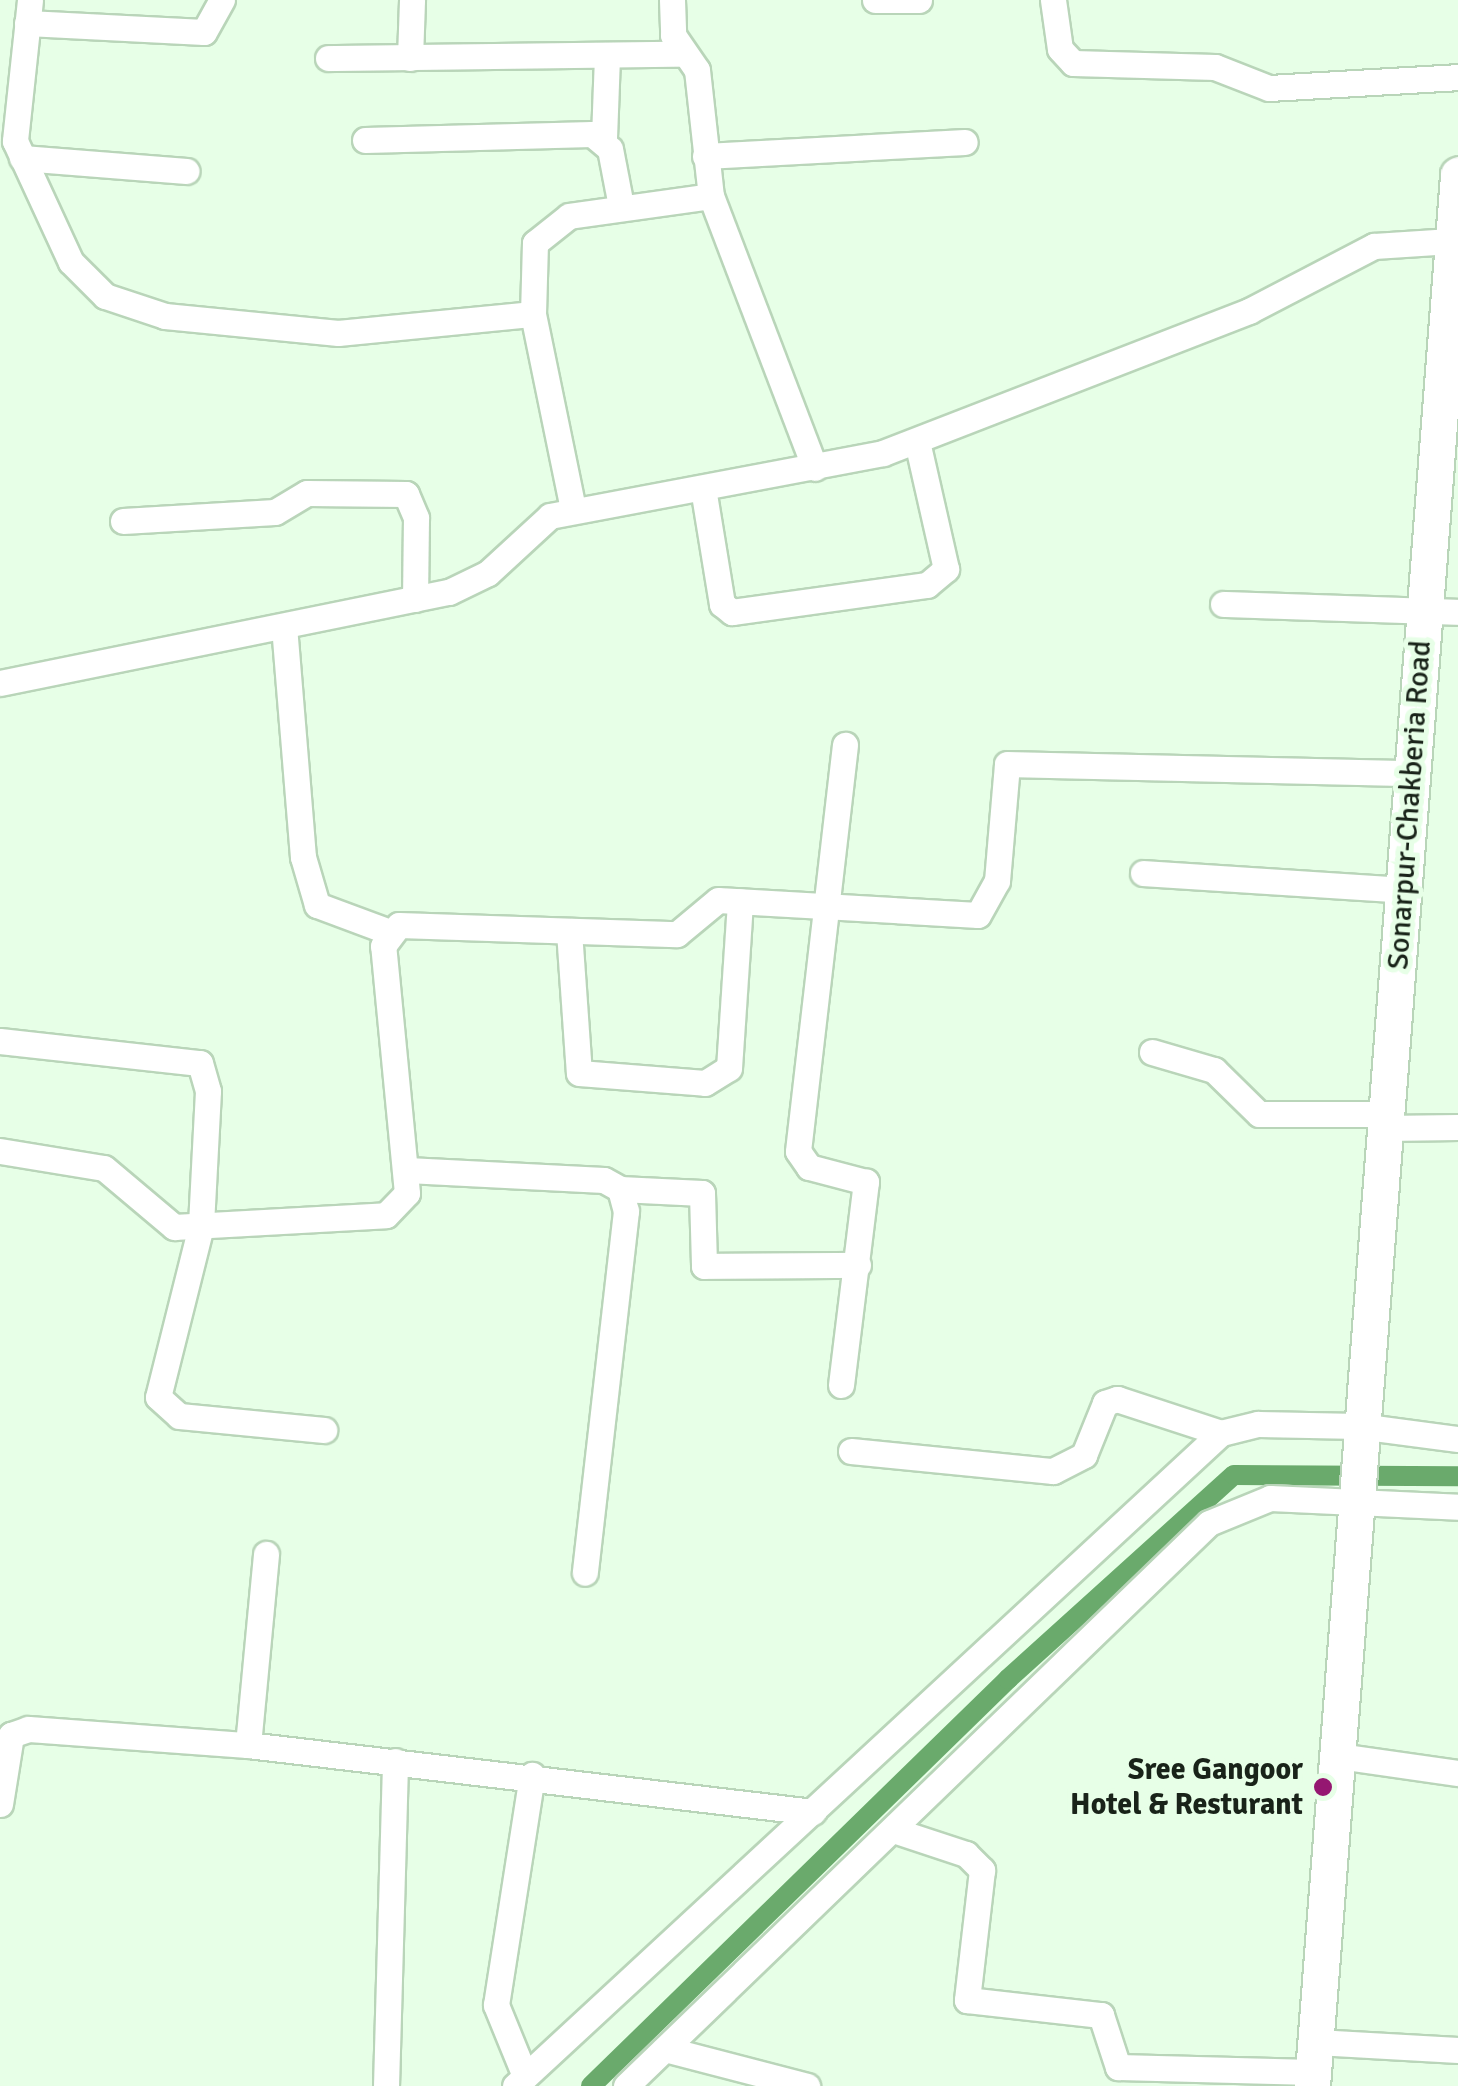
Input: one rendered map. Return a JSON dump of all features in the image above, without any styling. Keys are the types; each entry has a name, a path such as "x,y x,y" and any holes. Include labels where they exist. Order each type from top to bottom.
{"main road":[{"name":"Sonarpur-Chakberia Road","path":"1354,1492 1412,773 1441,611 1454,280 1451,241 1458,175"},
{"path":"1314,2067 1354,1492"}],"street":[{"path":"222,0 204,32 28,12 12,147 85,282 130,307 338,333 533,314"},
{"path":"410,58 412,0"},
{"path":"672,0 680,54 697,70 711,196 816,468"},
{"path":"875,0 919,0"},
{"path":"1052,0 1060,49 1072,63 1215,68 1269,88 1458,78"},
{"path":"328,58 607,58 680,54"},
{"path":"607,58 604,138 620,206"},
{"path":"366,140 604,138"},
{"path":"705,156 966,142"},
{"path":"12,147 186,171"},
{"path":"573,509 533,314 534,243 547,227 620,206 711,196"},
{"path":"0,683 472,585 530,528 573,509 816,468 917,440 1249,311 1374,246 1451,241"},
{"path":"703,488 718,586 732,612 926,585 946,570 917,440"},
{"path":"124,521 275,512 308,493 406,494 416,518 415,599"},
{"path":"1223,604 1441,611"},
{"path":"284,626 303,858 317,906 387,931 678,934 692,931 707,906 740,902 978,915 997,881 1007,764 1412,773"},
{"path":"841,1385 866,1182 809,1166 798,1151 845,745"},
{"path":"1143,873 1403,890"},
{"path":"570,930 579,1073 706,1084 729,1068 740,902"},
{"path":"0,1151 104,1168 153,1216 201,1226 386,1215 400,1207 407,1170 387,931"},
{"path":"0,1040 200,1063 208,1091 201,1226 159,1384 164,1409 324,1430"},
{"path":"1152,1052 1214,1070 1260,1114 1458,1127"},
{"path":"407,1170 604,1180 620,1189 695,1187 704,1266 719,1270 755,1261 858,1265"},
{"path":"585,1572 626,1211 620,1189"},
{"path":"850,1451 1053,1471 1084,1455 1105,1403 1116,1399 1221,1433"},
{"path":"532,1776 496,1984 500,2023 520,2081 1221,1433 1258,1424 1458,1439"},
{"path":"626,2086 1209,1523 1270,1498 1354,1492 1458,1508"},
{"path":"248,1744 266,1554"},
{"path":"0,1804 19,1730 248,1744 812,1812"},
{"path":"1338,1756 1458,1773"},
{"path":"386,2086 395,1761"},
{"path":"893,1830 966,1854 982,1870 967,2000 1100,2015 1118,2067 1314,2067 1458,2050"},
{"path":"664,2049 771,2081 808,2086"}],"waterway":[{"path":"591,2086 1008,1679 1234,1475 1458,1476"}],"place":[{"name":"Sree Gangoor Hotel & Resturant","path":"1323,1787"}]}
